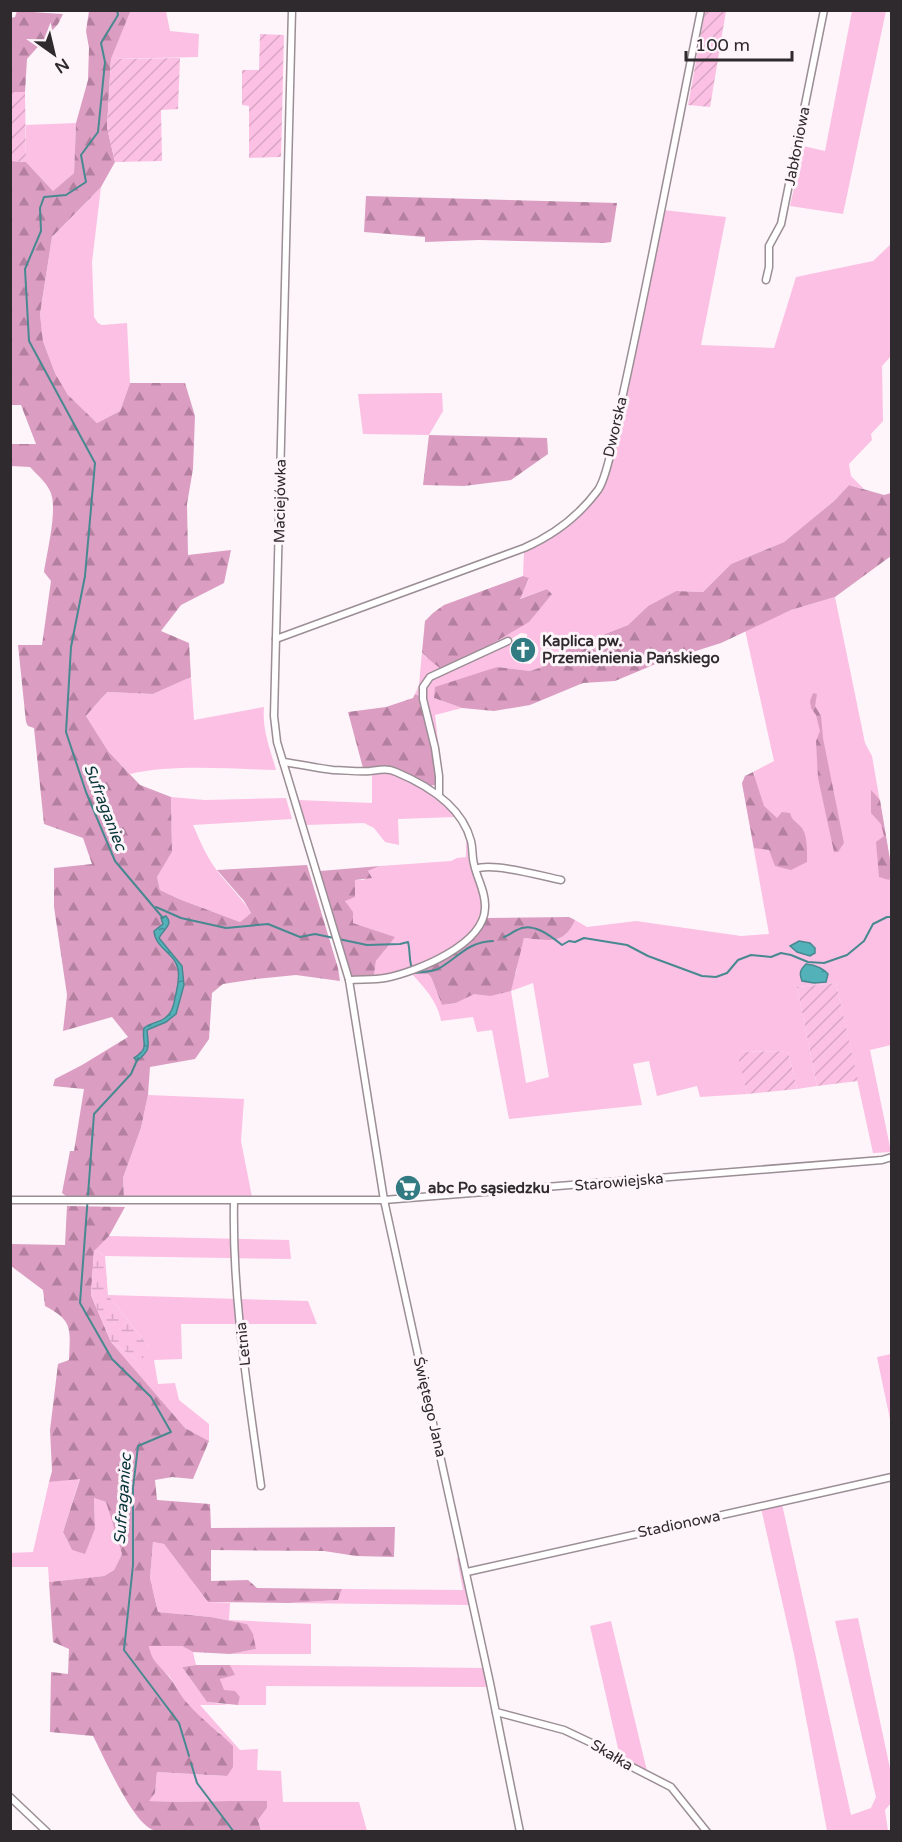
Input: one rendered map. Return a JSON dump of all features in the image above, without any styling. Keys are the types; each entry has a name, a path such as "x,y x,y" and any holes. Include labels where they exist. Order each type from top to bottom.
{"street":[{"name":"Maciejówka","path":"292,10 274,716 277,742 349,980"},
{"name":"Dworska","path":"276,639 546,538 569,522 598,489 607,463 643,304 701,10"},
{"name":"Jabłoniowa","path":"766,280 770,267 770,246 781,224 824,10"},
{"path":"439,795 435,748 423,699 423,687 430,677 507,641"},
{"path":"283,762 330,769 369,771 383,768 394,771 439,795 453,809 471,841 476,869 484,893 485,910 480,924 469,939 451,952 412,970 384,978 349,980"},
{"path":"476,869 482,866 494,867 561,880"},
{"name":"Świętego Jana","path":"349,980 384,1200 467,1572 520,1832"},
{"name":"Starowiejska","path":"10,1200 384,1200 630,1182 882,1160 891,1157"},
{"name":"Letnia","path":"234,1201 235,1271 261,1486"},
{"name":"Stadionowa","path":"467,1572 891,1477"},
{"name":"Skałka","path":"496,1712 564,1730 600,1747 671,1787 707,1832"},
{"path":"10,1797 47,1832"}],"green space":[{"path":"17,11 63,14 58,24 27,59 25,92 11,92 10,18 15,17"},
{"path":"89,11 136,11 130,12 111,59 107,127 115,162 101,187 52,237 40,314 43,341 55,373 68,395 97,423 120,411 130,383 185,383 195,416 193,469 187,504 188,555 231,550 224,583 181,605 161,631 189,643 191,677 153,694 107,692 86,716 108,751 140,785 171,797 172,852 157,877 160,890 240,922 251,913 244,901 217,870 307,865 340,981 296,975 223,984 212,993 209,1039 195,1059 150,1067 148,1095 141,1128 123,1178 124,1198 66,1196 62,1193 70,1151 74,1151 84,1089 53,1086 55,1079 128,1037 112,1017 63,1031 67,995 54,907 54,868 92,864 83,838 44,824 34,728 28,726 26,722 18,645 42,645 51,581 44,572 53,505 49,488 30,467 11,466 11,444 36,444 21,405 11,405 12,161 26,162 53,191 74,173 76,123 88,80 89,48 86,31"},
{"path":"130,11 166,11 170,31 199,34 198,57 111,59"},
{"path":"705,11 726,11 710,107 688,105"},
{"path":"852,11 886,11 843,214 790,206 803,146 825,151"},
{"path":"260,34 284,35 281,157 249,158 249,106 242,105 242,70 259,70"},
{"path":"180,58 178,109 161,110 162,161 115,162 107,127 111,59"},
{"path":"11,92 25,92 26,162 12,161 11,188"},
{"path":"76,123 74,173 53,191 26,162 26,125"},
{"path":"101,187 92,262 94,317 102,325 127,323 130,383 120,411 97,423 68,395 55,373 43,341 40,314 52,237"},
{"path":"366,196 617,203 611,242 479,240 425,242 425,237 364,232"},
{"path":"663,210 726,217 701,345 774,348 796,277 873,261 891,244 892,355 882,366 883,421 871,434 872,440 849,464 851,476 864,489 849,485 834,501 784,542 731,564 703,592 676,591 648,606 628,625 562,651 542,667 530,671 497,667 434,698 462,708 435,715 440,759 435,757 415,694 419,685 422,652 426,658 459,663 489,644 552,594 547,589 519,599 529,579 523,576 524,551 551,539 567,527 605,483","holes":["521,633 527,634 527,638 532,640 538,649 537,657 530,664 516,658 508,641"]},
{"path":"442,393 443,411 429,435 363,434 358,394"},
{"path":"429,435 547,438 548,454 511,480 464,486 423,485"},
{"path":"849,485 884,495 891,493 891,556 835,597 791,610 721,643 658,663 615,681 583,683 530,705 494,711 462,708 434,698 435,687 497,667 530,671 542,667 562,651 628,625 648,606 676,591 703,592 731,564 784,542 834,501"},
{"path":"523,576 529,578 520,599 547,589 552,594 529,622 459,663 441,669 422,652 425,621 433,613 444,605"},
{"path":"835,597 865,743 872,756 891,866 891,1045 870,1050 891,1152 873,1153 836,983 797,987 817,1086 797,1089 788,1051 738,1052 747,1094 700,1097 697,1086 657,1096 649,1061 633,1064 642,1105 509,1119 492,1030 477,1032 473,1017 441,1021 434,1001 411,973 420,971 418,974 428,974 431,977 442,1005 456,1003 474,993 490,996 516,973 524,938 554,940 560,938 571,928 575,920 587,927 636,921 741,936 769,934 742,783 755,775 753,772 774,761 745,630 791,610","holes":["533,983 549,1077 526,1083 511,991"]},
{"path":"191,677 194,720 264,707 265,731 276,770 183,768 130,774 108,751 86,716 107,692 153,694"},
{"path":"813,693 817,694 815,706 821,716 823,738 844,843 838,852 834,852 818,778 816,741 820,731 816,715 811,708 810,701"},
{"path":"415,694 421,698 424,706 433,743 436,779 435,785 430,786 391,768 363,768 348,712 386,707 413,698"},
{"path":"382,771 403,777 423,788 441,801 456,817 398,819 399,845 385,842 374,828 364,823 306,825 297,800 372,803 372,773"},
{"path":"753,772 764,806 777,818 782,812 790,813 804,832 807,862 791,870 775,866 769,850 754,848 742,783 745,776"},
{"path":"871,790 880,800 891,866 889,880 879,877 876,842 884,836 881,824 871,813"},
{"path":"171,797 205,800 286,798 292,819 193,825 214,867 251,913 240,922 160,890 157,877 172,852"},
{"path":"466,842 469,842 471,865 483,904 478,923 454,947 438,956 403,970 374,975 376,961 394,937 353,923 345,900 355,897 355,880 364,880 368,871 380,866 451,861 466,857"},
{"path":"380,866 368,871 372,878 355,880 355,897 345,901 353,912 353,923 395,937 376,961 374,975 352,977 320,871"},
{"path":"569,917 575,920 566,934 560,938 548,940 524,938 511,991 490,996 474,994 456,1003 442,1005 431,977 428,974 417,974 464,946 486,918"},
{"path":"836,983 858,1081 817,1086 797,987"},
{"path":"788,1051 797,1089 747,1094 737,1052"},
{"path":"148,1095 244,1099 241,1141 252,1197 124,1198 123,1178 141,1128"},
{"path":"67,1206 125,1207 109,1236 94,1251 91,1295 111,1342 185,1428 209,1441 193,1479 172,1477 155,1480 157,1500 210,1504 211,1528 395,1527 394,1557 356,1556 324,1551 211,1550 211,1581 248,1580 257,1588 342,1589 338,1600 289,1603 208,1602 164,1544 153,1542 150,1578 158,1612 211,1617 247,1624 253,1634 256,1649 230,1654 193,1652 182,1646 149,1646 154,1660 185,1701 233,1746 233,1767 227,1776 157,1772 155,1793 149,1801 267,1801 267,1808 258,1820 261,1831 186,1832 151,1829 143,1823 127,1801 93,1736 50,1732 51,1672 68,1674 69,1649 53,1642 49,1582 104,1576 114,1570 122,1554 106,1502 94,1498 95,1529 85,1554 72,1550 63,1532 80,1479 49,1482 52,1471 50,1430 58,1364 69,1360 68,1327 61,1317 45,1306 43,1290 11,1266 11,1244 65,1245"},
{"path":"109,1236 289,1240 291,1259 105,1256 94,1250"},
{"path":"94,1250 105,1256 108,1295 148,1346 144,1358 136,1359 111,1342 91,1295"},
{"path":"108,1295 308,1301 317,1324 181,1324 182,1359 154,1360 158,1384 175,1383 179,1400 209,1424 209,1441 185,1428 111,1342 136,1359 148,1346"},
{"path":"891,1354 892,1424 877,1357"},
{"path":"80,1478 63,1532 72,1550 85,1553 95,1529 94,1498 106,1502 122,1554 114,1570 104,1576 49,1582 48,1567 11,1567 10,1553 33,1552 49,1482"},
{"path":"782,1504 851,1815 871,1808 876,1797 835,1621 858,1618 891,1773 891,1803 885,1810 888,1831 827,1831 794,1654 761,1508"},
{"path":"153,1542 164,1544 208,1602 230,1603 229,1620 311,1624 311,1654 230,1654 256,1649 247,1624 211,1617 158,1612 150,1578"},
{"path":"457,1558 460,1558 469,1605 289,1603 338,1600 342,1589 463,1590"},
{"path":"611,1621 647,1771 620,1757 590,1626"},
{"path":"149,1646 182,1646 193,1652 196,1665 182,1667 207,1702 229,1705 200,1705 240,1750 258,1749 257,1770 281,1771 283,1802 359,1802 367,1831 261,1831 258,1820 267,1808 266,1801 148,1801 155,1793 157,1772 227,1776 220,1733 204,1722 185,1702 170,1677 151,1659"},
{"path":"230,1665 483,1668 487,1687 266,1686 266,1705 238,1705 240,1697 223,1690 220,1678 234,1675"},
{"path":"230,1665 235,1675 220,1679 224,1690 235,1691 240,1697 238,1705 207,1702 182,1667"}],"water":[{"path":"166,916 169,922 159,938 182,966 184,985 176,1014 166,1022 147,1030 147,1050 137,1061 134,1058 144,1048 144,1028 162,1020 169,1014 177,988 179,973 176,963 158,942 154,931 163,924 161,918"},
{"path":"799,941 810,943 815,948 815,953 810,956 797,952 790,946"},
{"path":"806,964 826,972 828,974 826,982 802,981 801,972"}],"waterway":[{"name":"Sufraganiec","path":"117,10 118,15 101,43 105,62 98,132 81,155 86,182 66,195 44,197 40,208 41,231 25,269 29,341 95,463 85,576 71,647 66,732 86,792 115,861 163,918"},
{"path":"156,907 181,918 226,928 268,924 300,937 315,934 367,945 408,942 414,973 438,969 470,947 493,941"},
{"path":"504,937 529,927 541,931 562,945 584,938 627,945 648,956 702,976 716,977 727,973 738,960 751,955 771,957 781,953 808,962 824,963 847,955 864,941 873,924 892,917"},
{"name":"Sufraganiec","path":"138,1058 131,1074 94,1114 80,1303 112,1359 151,1397 171,1432 138,1446 133,1488 133,1565 124,1650 179,1723 189,1756"},
{"name":"Sufraganiec","path":"191,1763 197,1783 234,1832"}],"place":[{"name":"Kaplica pw. Przemienienia Pańskiego","path":"523,650"},
{"name":"abc Po sąsiedzku","path":"408,1188"}]}
